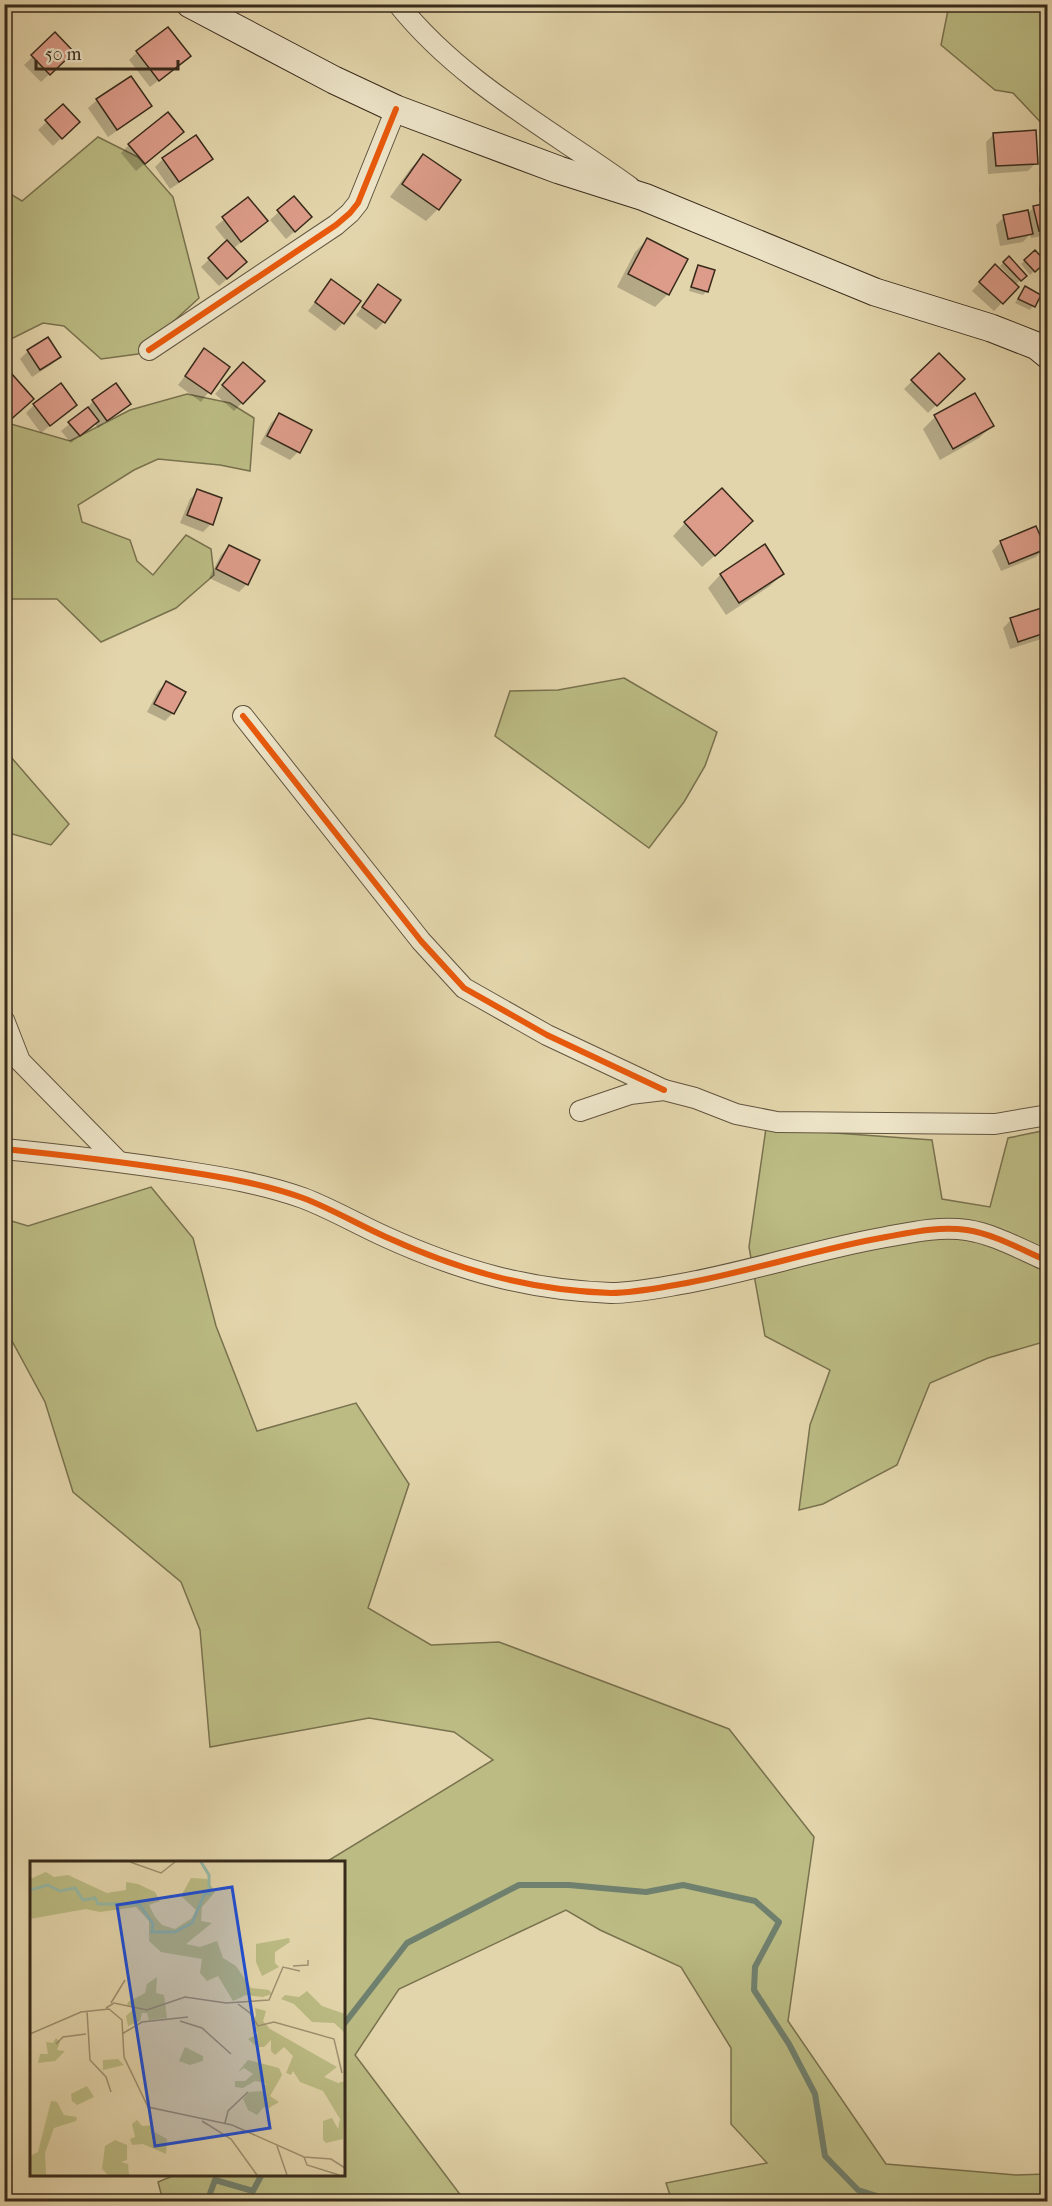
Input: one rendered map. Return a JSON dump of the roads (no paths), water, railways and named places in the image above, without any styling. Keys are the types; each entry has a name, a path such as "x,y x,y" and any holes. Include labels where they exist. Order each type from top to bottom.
{"main road":[{"path":"190,4 334,80 396,109 559,170 644,197 876,291 991,328 1037,346 1047,354"}],"street":[{"path":"398,4 415,26 455,63 512,108 578,149 644,197"},
{"path":"149,350 336,225 350,213 366,185 396,109"},
{"path":"243,716 421,941 464,988 547,1035 664,1090 695,1098 736,1114 777,1122 995,1124 1047,1116"},
{"path":"4,1020 20,1061 118,1161"},
{"path":"580,1111 630,1094 664,1090"},
{"path":"4,1149 118,1161 264,1186 303,1198 388,1238 480,1274 572,1290 614,1293 646,1290 743,1271 824,1250 931,1229 968,1230 1002,1241 1047,1261"}],"waterway":[{"path":"345,2023 407,1943 519,1885 569,1885 646,1892 683,1885 755,1901 779,1922 755,1967 754,1990 789,2044 815,2094 825,2156 858,2190 896,2202"},
{"path":"207,2202 215,2180 253,2191 261,2176"}]}
